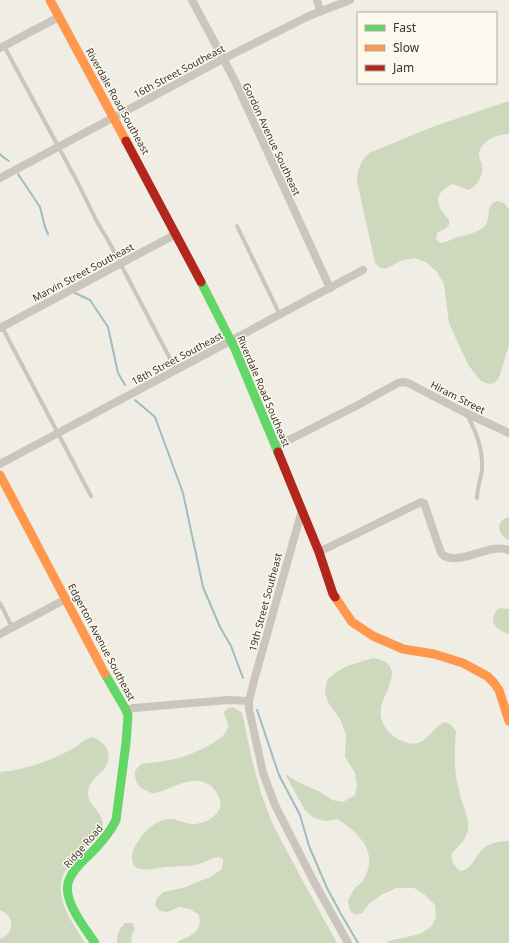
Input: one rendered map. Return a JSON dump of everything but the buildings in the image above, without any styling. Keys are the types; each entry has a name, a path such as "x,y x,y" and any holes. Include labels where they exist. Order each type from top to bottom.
{"street":[{"name":"Riverdale Road Southeast","path":"50,0 176,234 231,341 319,552 333,594 352,622 373,636 403,649 434,654 463,663 487,676 499,690 509,721"},
{"name":"Gordon Avenue Southeast","path":"192,0 234,79 330,288"},
{"path":"317,0 320,11"},
{"name":"16th Street Southeast","path":"0,178 223,59 309,16 350,0"},
{"path":"2,47 59,17"},
{"name":"Marvin Street Southeast","path":"1,326 176,234"},
{"name":"18th Street Southeast","path":"0,464 362,270"},
{"name":"Hiram Street","path":"275,447 398,383 403,382 408,383 509,433"},
{"name":"Edgerton Avenue Southeast","path":"0,475 109,681 126,710 134,708 228,700 249,701"},
{"path":"319,552 421,502 424,503 443,556 452,558 494,549 503,548 508,550"},
{"name":"19th Street Southeast","path":"249,701 302,510"},
{"path":"0,634 66,599"},
{"path":"249,701 249,709 263,773 275,805 313,880 348,943"},
{"name":"Ridge Road","path":"95,943 68,897 67,886 73,873 98,847 114,827 126,743 128,720 126,710"}],"lane":[{"path":"2,47 80,185 97,222 108,240 176,370"},
{"path":"237,226 280,315"},
{"path":"1,326 91,496"},
{"path":"466,413 474,429 481,458 482,469 477,498"},
{"path":"0,603 12,627"}],"green space":[{"path":"509,101 509,134 494,137 480,149 479,155 482,164 482,172 478,182 469,190 452,184 441,192 438,200 441,210 449,220 449,225 437,233 436,239 440,243 460,236 468,235 481,229 488,221 491,205 498,201 504,203 509,209 509,344 499,378 494,383 489,384 481,381 469,366 458,343 449,323 444,284 437,272 427,263 415,258 403,260 385,269 379,267 375,263 357,181 358,172 363,159 369,153 432,127"},
{"path":"509,517 509,540 502,535 499,528 501,521"},
{"path":"499,608 509,609 509,634 500,630 494,624 493,620 495,612"},
{"path":"373,658 387,663 392,673 392,678 381,707 381,718 391,734 398,739 415,744 426,738 444,722 450,724 456,731 456,777 467,816 468,828 464,839 452,853 452,859 455,865 460,871 464,870 468,868 487,846 498,842 509,841 509,943 387,943 389,941 420,934 431,927 436,917 435,905 425,895 414,888 396,888 381,895 369,904 362,913 355,915 350,910 348,901 355,888 363,880 368,869 368,852 359,837 338,819 325,821 314,818 305,810 285,774 332,800 343,802 355,795 357,786 355,773 345,757 346,735 340,719 329,704 325,693 327,680 335,673 347,666"},
{"path":"232,707 242,713 261,793 273,825 337,943 176,943 197,930 200,922 199,915 190,909 179,907 168,912 160,911 155,905 157,898 163,892 183,888 210,877 221,870 223,859 219,857 194,865 162,867 146,870 137,868 134,865 132,860 133,851 142,836 152,826 167,819 174,819 190,824 201,823 215,816 220,807 219,798 214,789 206,783 192,781 151,793 137,784 135,771 141,764 179,758 198,751 213,743 227,730 228,723 224,712"},
{"path":"93,737 104,745 107,749 109,757 106,766 95,778 89,787 88,792 91,802 102,819 102,829 68,867 63,875 61,884 61,893 66,910 85,943 0,943 0,939 11,929 11,920 0,910 0,772 28,767 46,761 75,747 86,739"},
{"path":"125,923 132,923 135,928 131,943 117,943 117,937 121,927"}],"waterway":[{"path":"0,154 9,161"},
{"path":"18,174 40,207 48,234"},
{"path":"75,293 90,300 108,327 118,373 125,385"},
{"path":"135,400 155,417 183,493 203,587 220,627 231,646 243,678"},
{"path":"257,710 279,775 300,815 309,846 327,888 358,943"}],"traffic: fast":[{"path":"201,282 235,349 278,452"},
{"path":"95,943 75,913 68,896 67,888 73,872 104,838 116,820 128,716 105,674"}],"traffic: slow":[{"path":"50,0 126,141"},
{"path":"0,475 105,674"},
{"path":"335,597 352,622 373,636 403,649 434,654 463,663 487,676 499,690 509,721"}],"traffic: jam":[{"path":"126,141 201,282"},
{"path":"278,452 319,552 335,597"}]}
